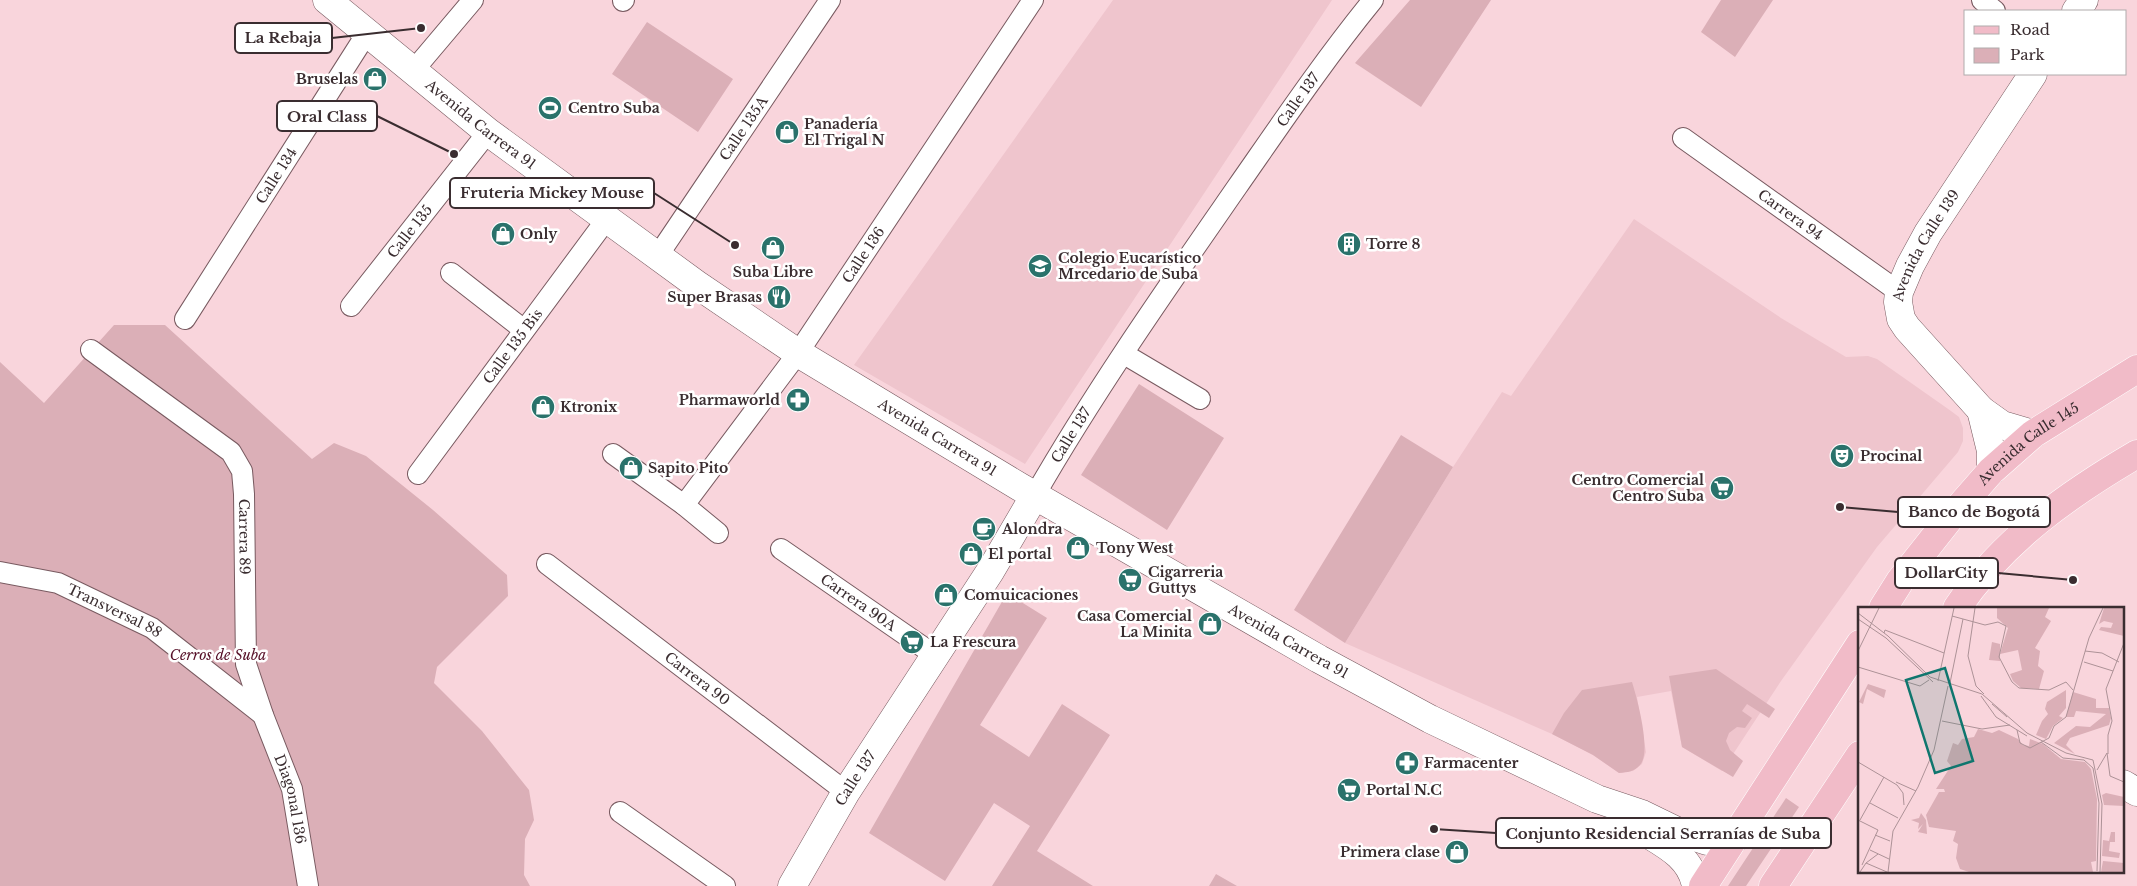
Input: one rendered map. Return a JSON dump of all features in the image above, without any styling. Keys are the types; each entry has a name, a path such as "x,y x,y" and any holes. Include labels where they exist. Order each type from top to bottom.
{"main road":[{"name":"Avenida Carrera 91","path":"327,0 488,132 657,257 798,353 1035,495 1392,700 1597,799 1642,814 1693,837 1707,841 1734,839"},
{"name":"Avenida Calle 139","path":"2032,75 1928,233 1910,266 1899,292 1898,311 1907,328 1981,410 2002,425 2033,434"},
{"name":"Avenida Calle 145","path":"1884,607 1900,581 1948,519 1991,471 2033,434 2137,369"},
{"name":"Avenida Calle 139","path":"1981,410 1991,451 1991,471"},
{"path":"1958,607 1986,573 2044,515 2088,483 2137,454"},
{"name":"Calle 137","path":"792,886 846,792 992,570 1035,495"},
{"path":"1703,886 1858,647"},
{"path":"1773,886 1858,758"},
{"path":"2124,785 2137,792"},
{"name":"Avenida Carrera 91","path":"1597,799 1680,855 1690,868 1696,886"}],"street":[{"path":"413,71 473,0"},
{"name":"Calle 135A","path":"657,257 830,0"},
{"name":"Calle 136","path":"684,505 798,353 1034,0"},
{"name":"Calle 137","path":"1035,495 1070,436 1179,270 1323,65 1373,0"},
{"path":"1982,0 1994,10"},
{"name":"Calle 134","path":"185,319 366,33"},
{"name":"Calle 135","path":"350,306 488,132"},
{"name":"Carrera 94","path":"1683,138 1899,292"},
{"name":"Calle 135 Bis","path":"418,474 606,220"},
{"path":"451,273 524,330"},
{"name":"Carrera 89","path":"91,350 231,452 242,471 244,494 246,664 263,715"},
{"path":"1124,354 1200,400"},
{"path":"613,454 684,505 718,533"},
{"name":"Carrera 90A","path":"781,549 936,656"},
{"name":"Carrera 90","path":"547,564 846,792"},
{"name":"Transversal 88","path":"0,572 58,583 152,628 263,715"},
{"name":"Diagonal 136","path":"263,715 292,789 308,886"},
{"path":"620,812 725,886"}],"shaded area":[{"name":"Colegio Eucarístico Mrcedario de Suba","path":"1113,0 1332,0 1025,464 854,365"},
{"path":"1634,219 1781,318 1846,357 1868,356 1877,359 1959,417 1963,428 1963,441 1958,452 1877,547 1781,681 1722,771 1682,747 1671,691 1637,697 1646,752 1642,764 1633,771 1619,773 1593,755 1552,734 1345,643 1453,467 1502,392 1511,396"}],"green space":[{"path":"1410,0 1491,0 1421,107 1355,63"},
{"path":"1721,0 1773,0 1735,57 1701,32"},
{"path":"647,22 733,79 698,132 612,74"},
{"name":"Cerros de Suba","path":"114,325 165,325 312,459 334,443 366,456 433,510 507,575 508,596 437,667 434,683 482,731 529,790 534,820 525,839 524,875 530,886 0,886 0,362 44,403"},
{"path":"1139,384 1224,438 1167,530 1081,475"},
{"path":"1401,435 1453,467 1345,643 1294,610"},
{"path":"1007,593 1047,618 980,725 1029,757 1062,704 1110,735 1037,851 1093,886 992,886 1030,826 994,803 945,881 869,833"},
{"path":"1716,669 1775,709 1769,718 1747,704 1742,711 1752,718 1745,728 1737,727 1729,733 1726,741 1730,750 1743,761 1733,777 1682,747 1669,676"},
{"path":"1632,682 1640,712 1645,749 1640,765 1635,769 1619,773 1593,755 1552,734 1564,713 1582,690"},
{"path":"1786,798 1799,807 1746,886 1728,886"},
{"path":"1216,874 1237,886 1209,886"}],"place":[{"name":"La Rebaja","path":"421,28"},
{"name":"Bruselas","path":"375,79"},
{"name":"Centro Suba","path":"550,108"},
{"name":"Panadería El Trigal N","path":"787,132"},
{"name":"Oral Class","path":"454,154"},
{"name":"Only","path":"503,234"},
{"name":"Torre 8","path":"1349,244"},
{"name":"Fruteria Mickey Mouse","path":"735,245"},
{"name":"Suba Libre","path":"773,248"},
{"name":"Colegio Eucarístico Mrcedario de Suba","path":"1040,266"},
{"name":"Super Brasas","path":"779,297"},
{"name":"Pharmaworld","path":"798,400"},
{"name":"Ktronix","path":"543,407"},
{"name":"Procinal","path":"1842,456"},
{"name":"Sapito Pito","path":"631,468"},
{"name":"Centro Comercial Centro Suba","path":"1722,488"},
{"name":"Banco de Bogotá","path":"1840,507"},
{"name":"Alondra","path":"984,529"},
{"name":"Tony West","path":"1078,548"},
{"name":"El portal","path":"971,554"},
{"name":"Cigarreria Guttys","path":"1130,580"},
{"name":"DollarCity","path":"2073,580"},
{"name":"Comuicaciones","path":"946,595"},
{"name":"Casa Comercial La Minita","path":"1210,624"},
{"name":"La Frescura","path":"912,642"},
{"name":"Farmacenter","path":"1407,763"},
{"name":"Portal N.C","path":"1349,790"},
{"name":"Conjunto Residencial Serranías de Suba","path":"1434,829"},
{"name":"Primera clase","path":"1457,852"}]}
